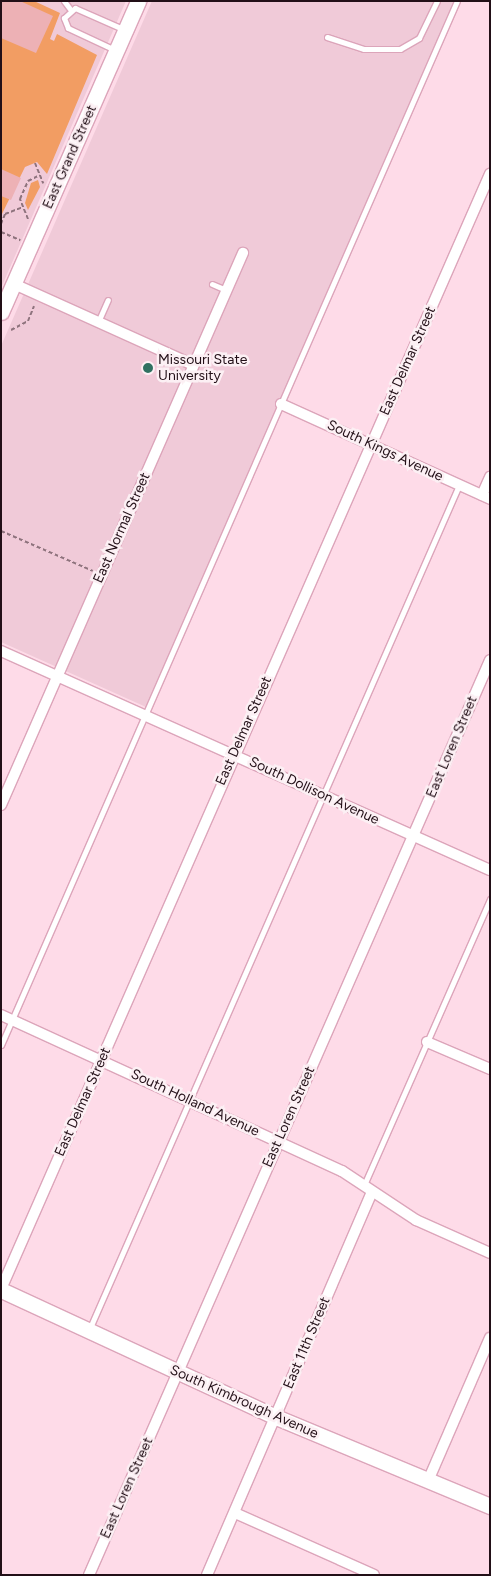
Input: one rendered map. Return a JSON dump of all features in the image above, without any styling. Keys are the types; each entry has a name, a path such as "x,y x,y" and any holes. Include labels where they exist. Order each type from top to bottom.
{"main road":[{"name":"East Grand Street","path":"1,312 138,1"},
{"name":"South Kimbrough Avenue","path":"1,1290 178,1373 490,1506"}],"street":[{"name":"East Delmar Street","path":"1,1290 234,754 490,174"},
{"name":"East Normal Street","path":"1,804 243,253"},
{"path":"14,284 193,365"},
{"name":"South Kings Avenue","path":"281,404 486,497"},
{"path":"486,497 490,477"},
{"name":"South Dollison Avenue","path":"1,651 490,870"},
{"name":"East Loren Street","path":"90,1575 278,1141 414,837 490,660"},
{"name":"South Holland Avenue","path":"1,1016 278,1141 363,1185 371,1194 490,1253"},
{"path":"427,1042 490,1069"},
{"name":"East 11th Street","path":"207,1575 371,1194"},
{"path":"428,1481 490,1338"},
{"path":"235,1513 374,1575"}],"lane":[{"path":"64,1 70,9 125,30"},
{"path":"327,37 364,49 400,49 418,38 437,1"},
{"path":"1,1045 457,1"},
{"path":"70,9 66,26 116,51"},
{"path":"212,284 226,290"},
{"path":"98,322 108,300"},
{"path":"89,1331 459,485"},
{"path":"363,1185 490,899"}],"path":[{"path":"35,163 44,186"},
{"path":"28,220 20,199 28,181 40,175"},
{"path":"1,224 5,214 23,207"},
{"path":"1,232 20,240"},
{"path":"11,330 28,321 34,306"},
{"path":"1,531 102,575"}],"shaded area":[{"path":"1,1 126,1 1,288"},
{"path":"1,1 34,1 60,13 50,39 54,41 57,34 97,55 47,174 37,162 25,167 1,216"},
{"name":"Missouri State University","path":"152,1 454,1 146,707 1,642 1,346"},
{"path":"38,180 40,187 28,210 25,203 31,183"}],"building":[{"path":"1,1 20,1 53,16 36,53 1,38"},
{"path":"1,169 21,178 11,200 1,196"}],"place":[{"name":"Missouri State University","path":"148,368"}]}
